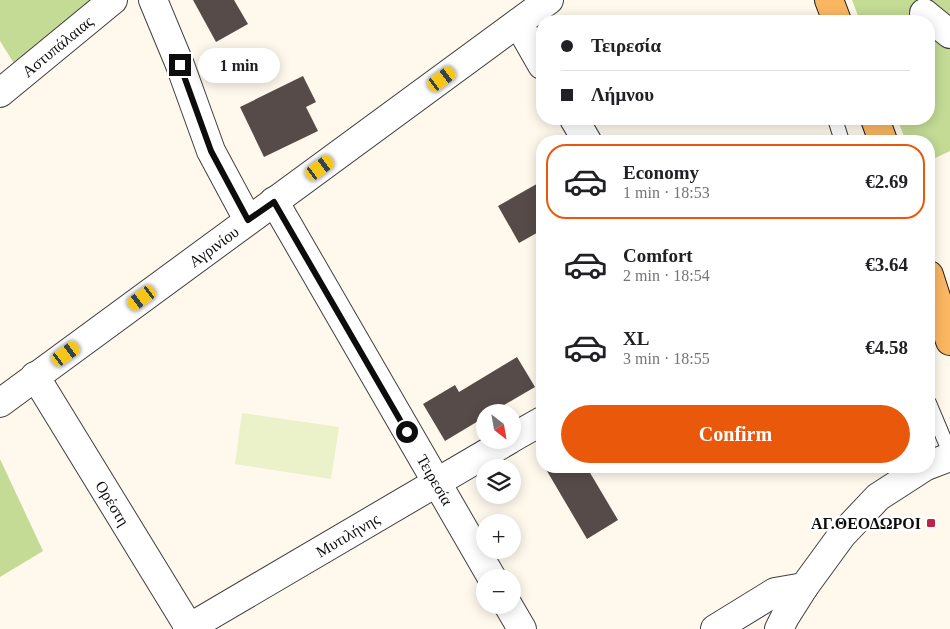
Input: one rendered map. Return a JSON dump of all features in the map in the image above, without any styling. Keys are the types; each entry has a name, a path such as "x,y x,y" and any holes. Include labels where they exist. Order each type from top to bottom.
{"main road":[{"path":"828,0 834,15"},
{"path":"935,294 950,342"}],"street":[{"name":"Αστυπάλαιας","path":"0,93 113,0"},
{"path":"153,0 180,65 211,151 248,220"},
{"name":"Αγρινίου","path":"0,403 518,23 543,2"},
{"path":"935,21 950,34"},
{"path":"518,23 536,54"},
{"name":"Τειρεσία","path":"274,202 487,569"},
{"name":"Ορέστη","path":"35,376 189,629"},
{"path":"521,433 536,424"},
{"name":"Μυτιλήνης","path":"189,629 493,449"},
{"path":"935,462 950,455"},
{"path":"779,629 804,587 842,534 878,497 916,473"},
{"path":"714,629 775,592 804,587"},
{"path":"513,614 522,629"}],"lane":[{"path":"935,418 950,455"}],"green space":[{"path":"0,0 92,0 15,65 0,41"},
{"path":"852,0 950,0 950,151 935,158 935,135 904,135 899,125 935,125 935,15 858,15"},
{"path":"242,413 339,427 331,479 235,464"},
{"path":"0,459 43,551 0,577"}],"building":[{"path":"193,0 234,0 248,24 216,42"},
{"path":"303,76 316,102 306,107 318,131 264,157 240,107"},
{"path":"536,184 536,233 519,243 498,206"},
{"path":"517,357 535,387 506,404 476,404 476,422 445,441 423,404 455,385 459,392"},
{"path":"548,473 590,473 618,520 587,539"}],"place":[{"name":"ΑΓ.ΘΕΟΔΩΡΟΙ","path":"931,523"}],"route":[{"path":"180,65 211,151 248,220 274,202 407,432"}]}
